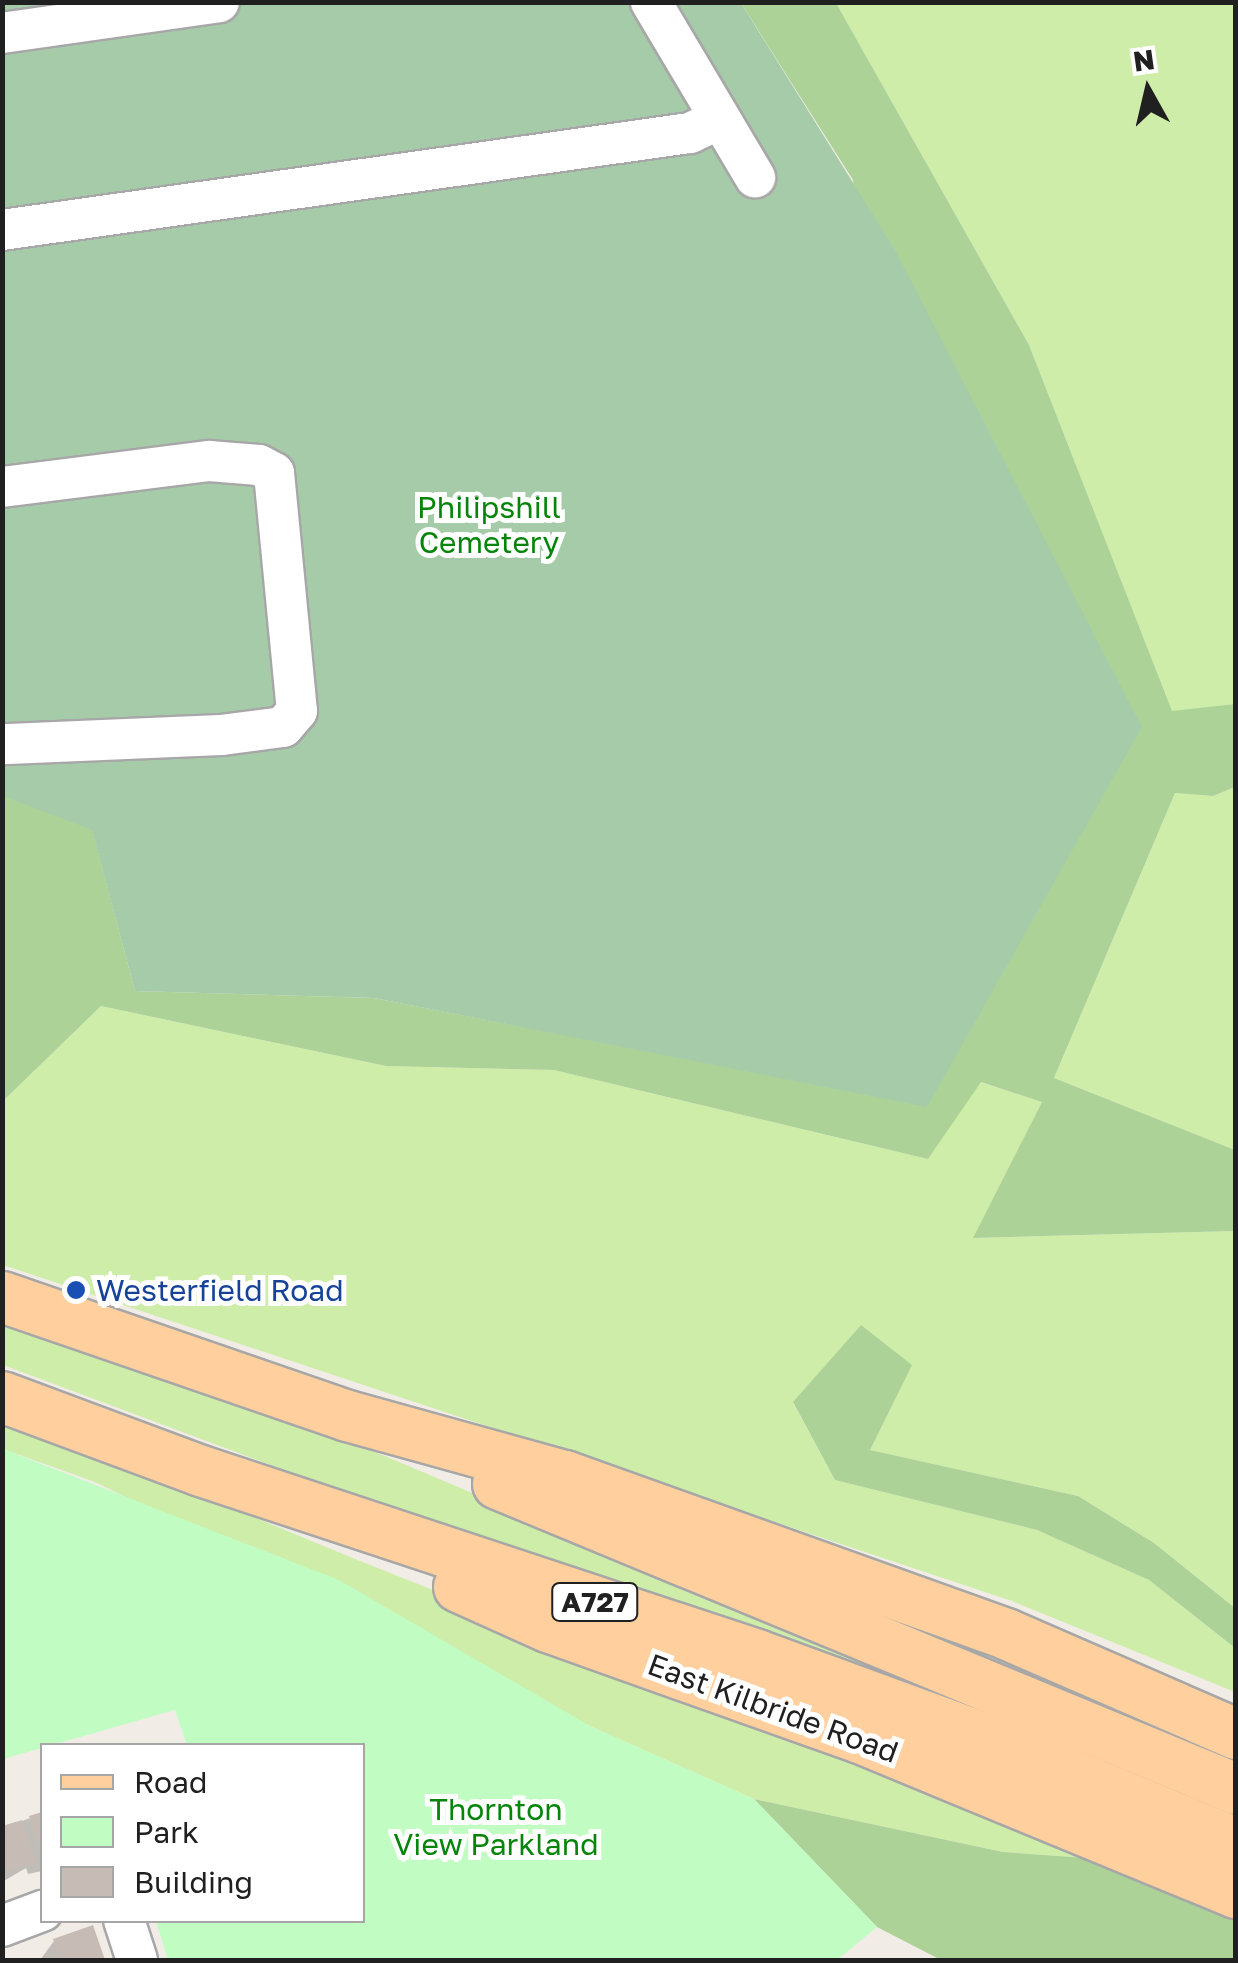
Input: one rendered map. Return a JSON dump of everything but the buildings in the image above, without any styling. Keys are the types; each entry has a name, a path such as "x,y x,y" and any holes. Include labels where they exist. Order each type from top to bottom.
{"main road":[{"name":"East Kilbride Road","path":"2,1297 348,1416 565,1476 896,1594 1138,1686 1236,1734"},
{"name":"East Kilbride Road","path":"2,1397 201,1472 757,1655 995,1716 1236,1790"},
{"name":"East Kilbride Road","path":"348,1416 995,1716 1217,1836"},
{"name":"East Kilbride Road","path":"201,1472 548,1627 860,1738 1236,1893"}],"street":[{"path":"2,33 219,2"},
{"path":"651,2 755,178"},
{"path":"2,230 690,133 720,119"},
{"path":"2,487 210,460 260,465 274,473 297,711 282,727 221,736 2,744"},
{"path":"2,1926 40,1911"},
{"path":"125,1923 137,1960"}],"green space":[{"name":"Philipshill Cemetery","path":"3,3 741,3 895,250 1142,727 927,1107 374,998 135,991 92,830 3,796"},
{"path":"741,3 836,3 1029,345 1172,711 1235,704 1235,787 1213,796 1175,793 1054,1078 1235,1150 1235,1231 973,1238 1042,1102 981,1082 928,1159 554,1070 386,1066 101,1006 3,1101 2,796 12,795 92,829 135,991 374,998 928,1106 853,180"},
{"path":"836,3 1235,3 1235,704 1172,712 1029,345"},
{"path":"1235,787 1235,1150 1054,1078 1175,793 1213,796"},
{"path":"101,1006 386,1066 554,1070 928,1159 980,1082 1042,1102 974,1238 1235,1231 1235,1608 1154,1543 1078,1496 869,1450 861,1325 793,1403 835,1480 1037,1530 1149,1580 1235,1648 1235,1692 1012,1601 3,1265 3,1101"},
{"path":"2,1321 177,1373 392,1459 1149,1779 554,1571 3,1365"},
{"path":"861,1325 912,1365 870,1450 1078,1496 1154,1543 1235,1608 1235,1648 1149,1580 1037,1530 835,1480 793,1402"},
{"path":"2,1413 355,1559 1114,1860 1003,1852 754,1799 590,1726 95,1482 3,1449"},
{"name":"Thornton View Parkland","path":"3,1449 339,1580 590,1726 754,1799 877,1927 837,1960 168,1960 157,1923 365,1923 365,1743 186,1743 175,1710 59,1743 40,1743 40,1748 3,1759"},
{"path":"754,1799 1003,1852 1114,1860 1235,1914 1235,1960 941,1960 877,1927"}],"place":[{"name":"Westerfield Road","path":"76,1290"}]}
